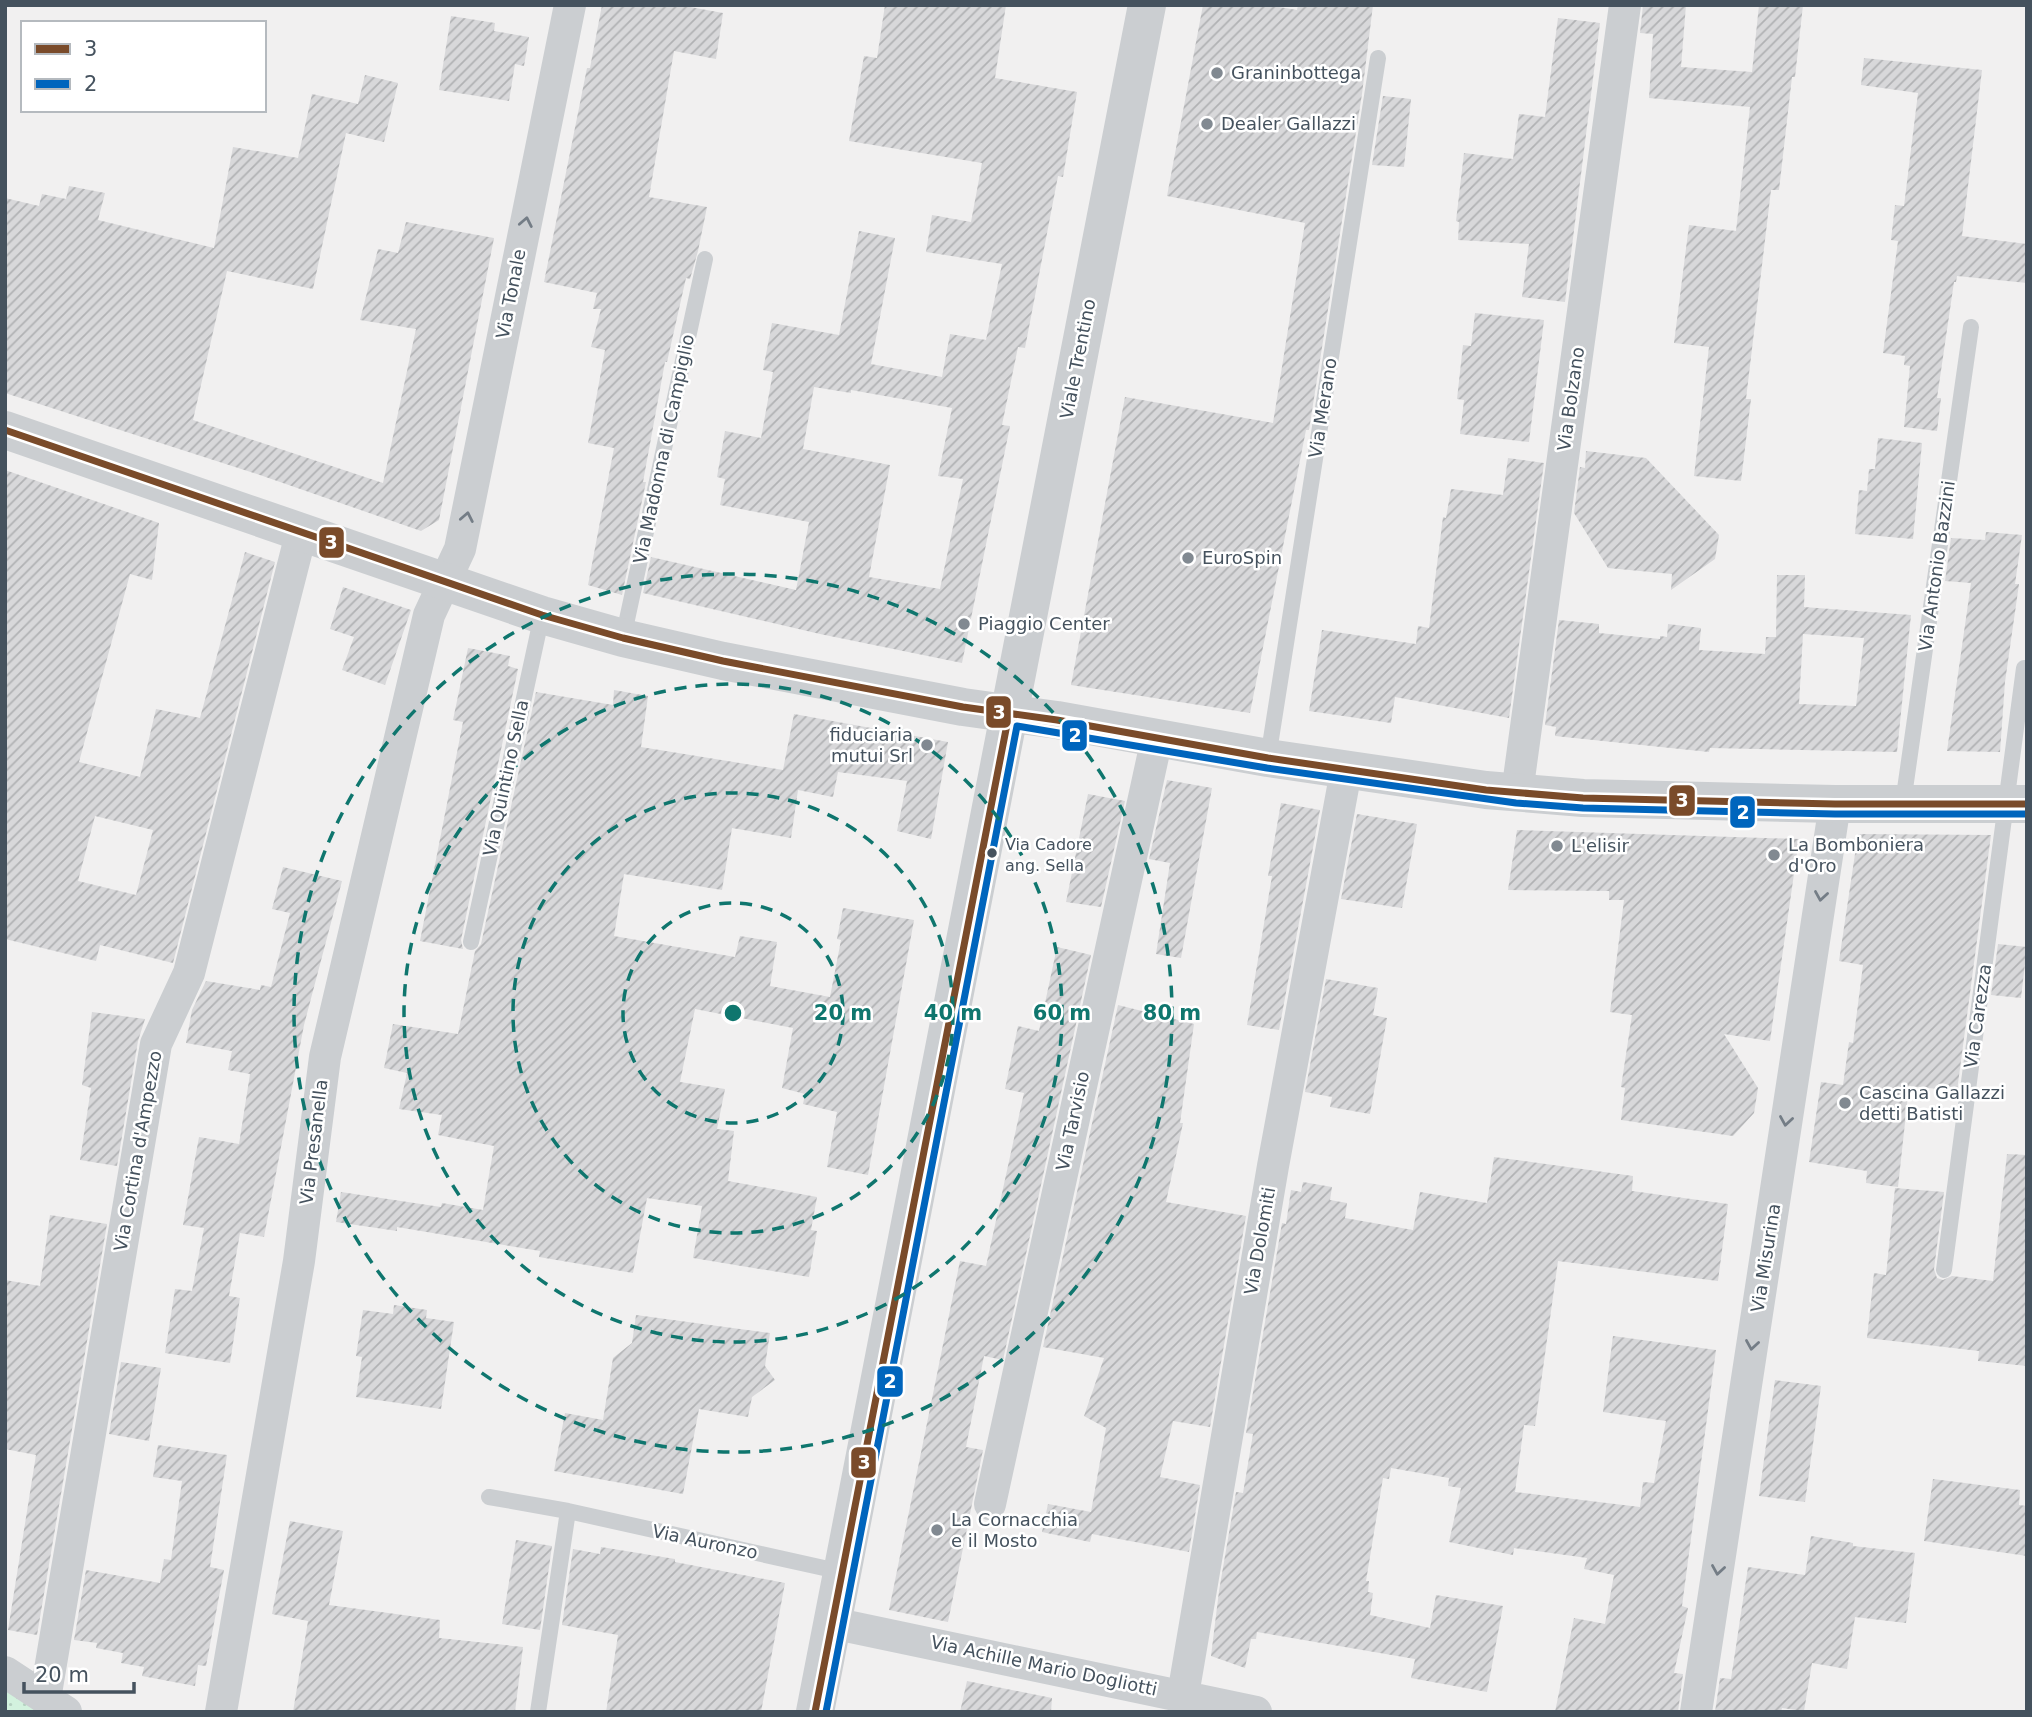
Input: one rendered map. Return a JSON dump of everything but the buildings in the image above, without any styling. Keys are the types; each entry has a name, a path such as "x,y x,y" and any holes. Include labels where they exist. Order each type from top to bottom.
{"street":[{"name":"Via Tonale","path":"444,581 460,549 570,5"},
{"name":"Viale Trentino","path":"815,1712 1147,5"},
{"name":"Via Bolzano","path":"1517,793 1625,5"},
{"path":"5,430 542,615 623,638 750,666 963,707 1346,771 1517,793 1583,798 1835,804 2017,804"},
{"name":"Via Cortina d'Ampezzo","path":"56,1705 156,1044 189,973 301,534"},
{"name":"Via Presanella","path":"221,1712 299,1261 325,1057 429,615 444,581"},
{"name":"Via Tarvisio","path":"990,1504 1157,738"},
{"name":"Via Dolomiti","path":"1181,1703 1272,1166 1346,771"},
{"name":"Via Misurina","path":"1696,1712 1835,804"},
{"name":"Via Achille Mario Dogliotti","path":"832,1623 1181,1703 1256,1712"},
{"path":"5,1672 56,1705"}],"lane":[{"name":"Via Merano","path":"1268,758 1378,58"},
{"name":"Via Madonna di Campiglio","path":"623,638 705,259"},
{"name":"Via Antonio Bazzini","path":"1903,804 1971,327"},
{"name":"Via Quintino Sella","path":"471,942 542,615"},
{"name":"Via Carezza","path":"1944,1270 2017,804 2024,668 2027,669"},
{"name":"Via Auronzo","path":"489,1497 568,1511 842,1572"},
{"path":"538,1712 568,1511"}],"green space":[{"path":"5,1684 46,1712 5,1712"}],"transit line":[{"name":"3","path":"5,430 542,615 623,638 723,661 963,707 1057,720 1268,758 1486,790 1583,798 1835,804 2027,804"},
{"name":"3","path":"815,1712 1009,714"},
{"name":"2","path":"826,1712 1017,726 1267,768 1516,803 1583,808 1835,814 2027,814"}],"place":[{"name":"Graninbottega","path":"1217,73"},
{"name":"Dealer Gallazzi","path":"1207,124"},
{"name":"EuroSpin","path":"1188,558"},
{"name":"Piaggio Center","path":"964,624"},
{"name":"fiduciaria mutui Srl","path":"927,745"},
{"name":"L'elisir","path":"1557,846"},
{"name":"Via Cadore ang. Sella","path":"992,853"},
{"name":"La Bomboniera d'Oro","path":"1774,855"},
{"name":"Cascina Gallazzi detti Batisti","path":"1845,1103"},
{"name":"La Cornacchia e il Mosto","path":"937,1530"}]}
